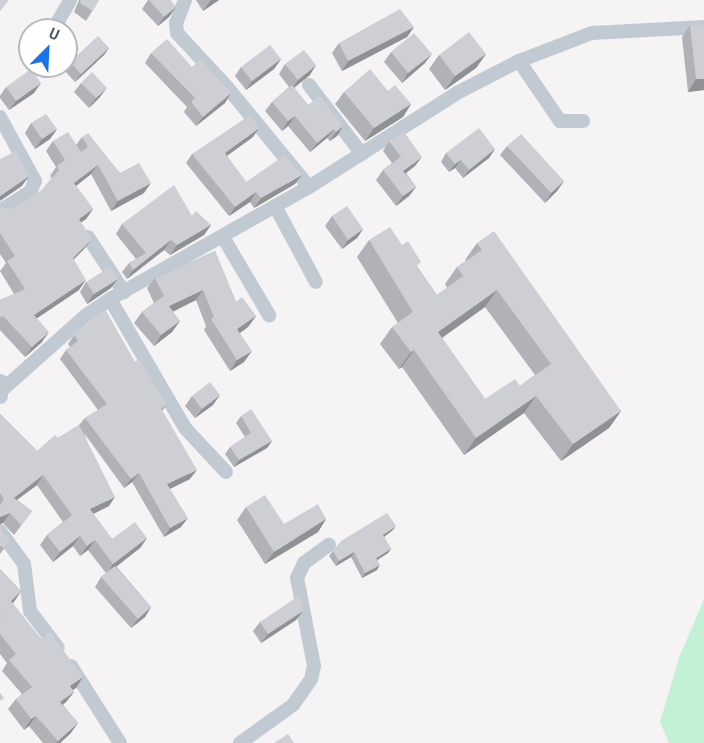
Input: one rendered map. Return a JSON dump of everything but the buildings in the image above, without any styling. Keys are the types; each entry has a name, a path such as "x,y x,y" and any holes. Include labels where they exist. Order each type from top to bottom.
{"street":[{"path":"60,18 70,0"},
{"path":"167,0 183,6 177,33 186,46 227,87 309,188"},
{"path":"1,389 110,299 309,188 457,93 519,60 591,33 704,27"},
{"path":"519,60 560,121 583,121"},
{"path":"309,85 362,154"},
{"path":"0,117 35,181 30,192 0,211"},
{"path":"275,206 316,282"},
{"path":"88,237 124,292"},
{"path":"223,237 269,315"},
{"path":"110,299 185,429 226,472"},
{"path":"0,531 24,564 30,611 88,689 120,743"},
{"path":"240,743 293,705 310,680 314,666 297,578 304,563 329,545"}],"green space":[{"path":"704,599 704,743 669,743 660,722 679,658"}]}
